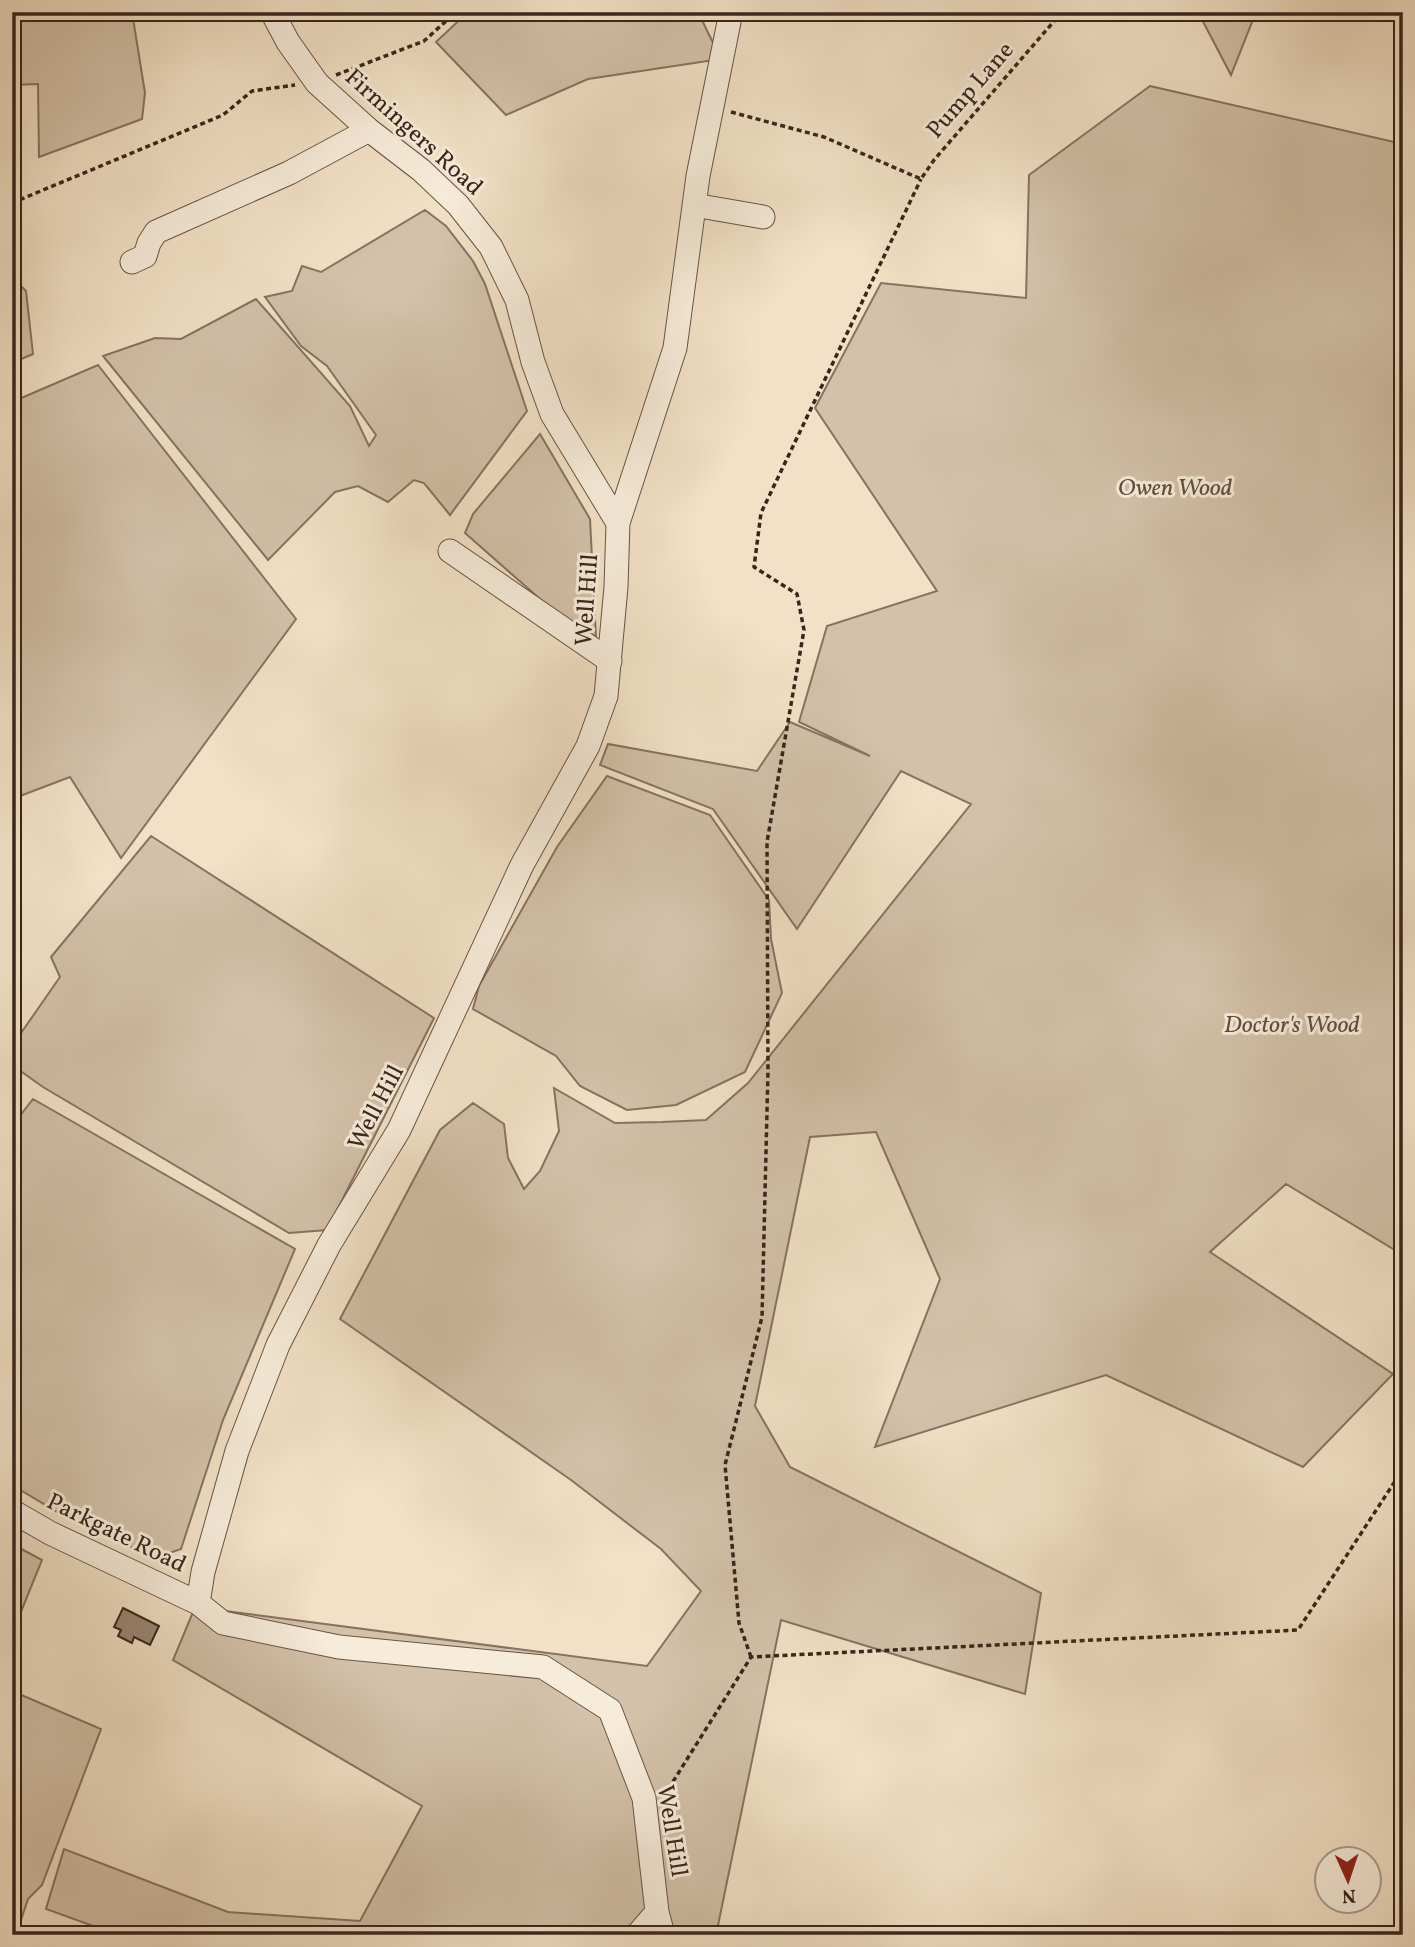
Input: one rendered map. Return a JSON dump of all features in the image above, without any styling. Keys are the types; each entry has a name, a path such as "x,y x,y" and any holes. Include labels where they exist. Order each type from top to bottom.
{"street":[{"name":"Firmingers Road","path":"272,12 288,42 317,83 369,130 421,170 458,205 491,247 517,300 533,362 552,414 618,523"},
{"name":"Well Hill","path":"663,1935 657,1912 643,1798 610,1710 542,1667 340,1647 223,1623 198,1603 203,1572 237,1451 278,1345 329,1245 399,1130 522,865 588,746 607,696 618,523 675,348 694,205 731,12"},
{"path":"132,262 145,256 156,232 289,173 369,130"},
{"path":"694,205 763,218"},
{"path":"450,551 610,661"},
{"name":"Parkgate Road","path":"12,1511 50,1533 198,1603"},
{"path":"637,1935 657,1912"}],"path":[{"path":"12,203 223,115 252,91 317,83 424,41 456,12"},
{"name":"Pump Lane","path":"751,1657 739,1623 725,1465 762,1317 768,1070 767,842 804,630 797,594 754,567 761,513 922,179 934,160 1062,12"},
{"path":"712,107 824,136 922,179"},
{"path":"646,1825 751,1657 1298,1630 1403,1469"}],"green space":[{"path":"12,12 132,12 145,93 142,119 39,157 38,84 12,85"},
{"path":"468,12 698,12 721,59 588,79 506,115 436,42"},
{"path":"1198,12 1256,12 1231,75"},
{"path":"1150,86 1403,144 1403,1255 1286,1184 1210,1252 1393,1374 1303,1467 1106,1375 875,1447 940,1279 876,1132 810,1137 755,1406 790,1467 1041,1593 1025,1694 781,1620 716,1935 118,1935 46,1909 64,1849 228,1912 360,1921 422,1806 173,1660 195,1607 647,1666 701,1591 661,1549 571,1480 340,1319 440,1130 473,1103 504,1124 508,1158 524,1189 540,1171 559,1131 554,1088 615,1123 706,1120 748,1083 971,804 901,771 797,929 713,809 600,765 608,744 757,771 790,722 870,756 799,722 827,626 937,591 815,408 881,283 1026,298 1029,175"},
{"path":"425,210 446,226 473,261 485,284 527,411 450,515 424,483 414,480 388,502 358,486 335,492 268,560 103,356 155,338 181,339 256,299 350,406 369,446 376,435 327,366 301,346 265,297 292,291 302,266 321,272"},
{"path":"12,277 26,291 33,354 12,363"},
{"path":"98,365 296,619 121,858 70,777 12,799 12,402"},
{"path":"540,434 590,519 596,637 548,606 465,533 473,514"},
{"path":"607,776 710,815 769,900 771,939 782,993 745,1072 676,1105 627,1110 580,1086 556,1056 473,1009 479,986 557,847"},
{"path":"151,836 434,1018 327,1230 289,1233 43,1087 12,1065 12,1046 60,977 51,957"},
{"path":"33,1099 295,1249 223,1420 181,1549 155,1558 59,1513 12,1485 12,1126"},
{"path":"12,1544 42,1560 12,1634"},
{"path":"12,1691 101,1729 42,1885 28,1899 16,1935 12,1935"}],"building":[{"path":"123,1608 159,1626 150,1645 134,1637 132,1643 118,1636 121,1630 114,1627"}],"park label":[{"name":"Owen Wood","path":"1175,489"},
{"name":"Doctor's Wood","path":"1292,1026"}]}
